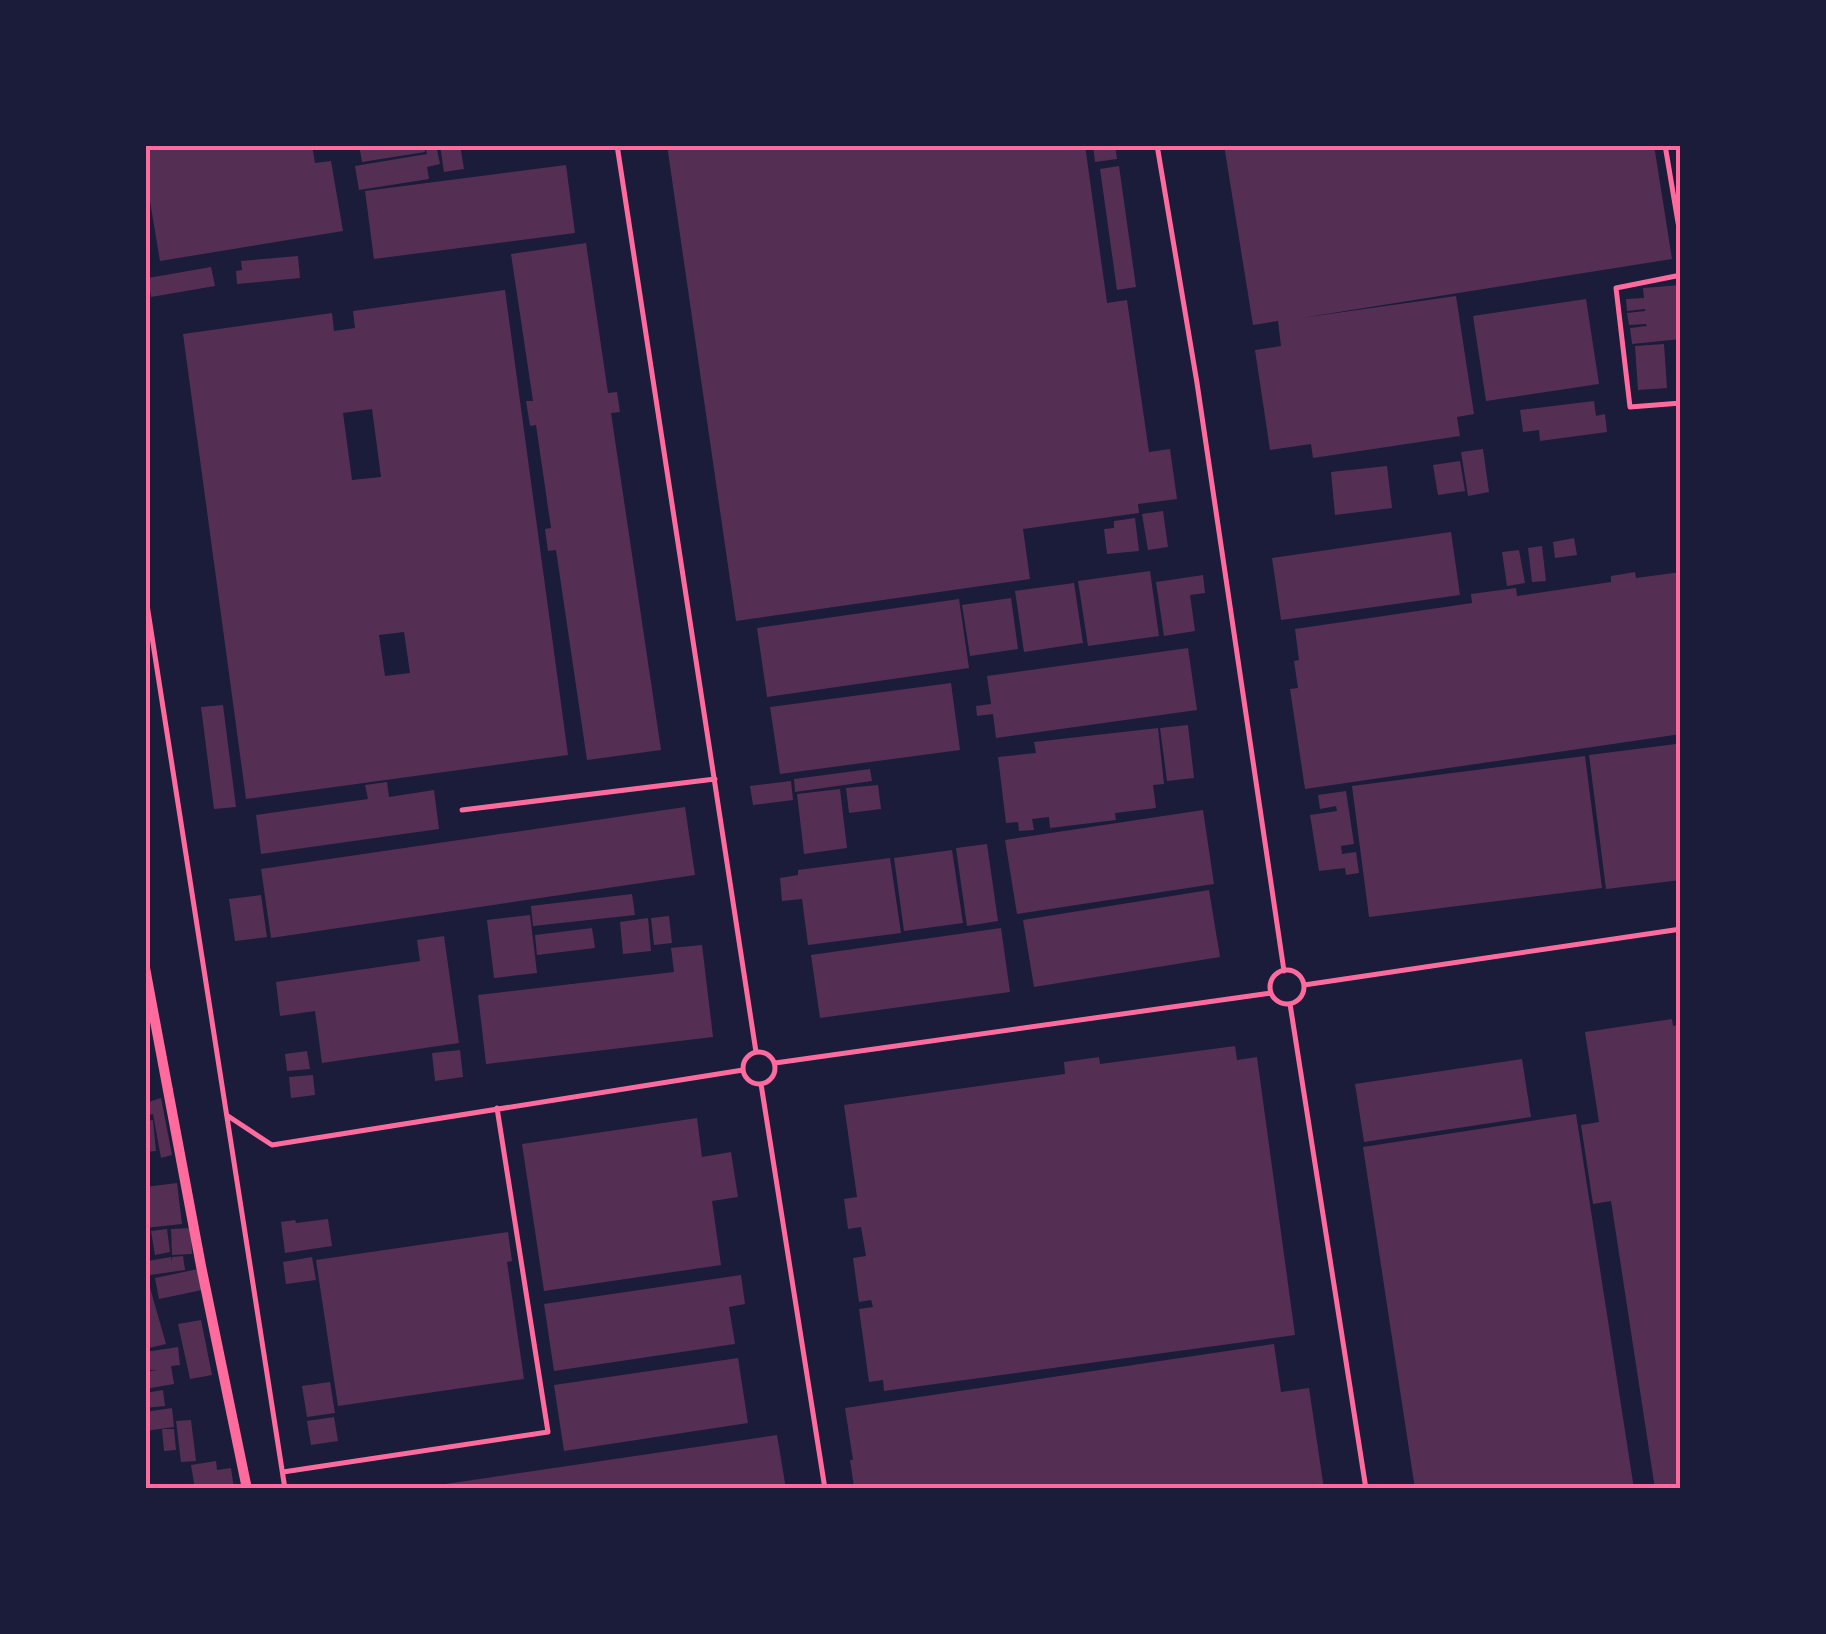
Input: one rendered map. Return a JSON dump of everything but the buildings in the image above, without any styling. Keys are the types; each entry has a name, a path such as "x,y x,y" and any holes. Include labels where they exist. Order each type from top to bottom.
{"street":[{"path":"145,968 246,1489"}],"lane":[{"path":"617,145 756,1052"},
{"path":"1157,145 1197,383 1284,970"},
{"path":"1665,145 1681,240"},
{"path":"1681,275 1616,288 1630,407 1681,403"},
{"path":"145,592 285,1489"},
{"path":"462,810 715,779"},
{"path":"1304,985 1681,929"},
{"path":"1284,970 1296,973 1304,985 1303,994 1290,1004 1278,1002 1271,992 1271,981 1284,970"},
{"path":"775,1064 1271,992"},
{"path":"1290,1004 1366,1489"},
{"path":"756,1052 769,1054 776,1069 771,1080 761,1084 750,1082 743,1070 744,1061 756,1052"},
{"path":"228,1116 272,1145 743,1070"},
{"path":"761,1084 824,1489"},
{"path":"283,1472 548,1432 498,1108"}]}
